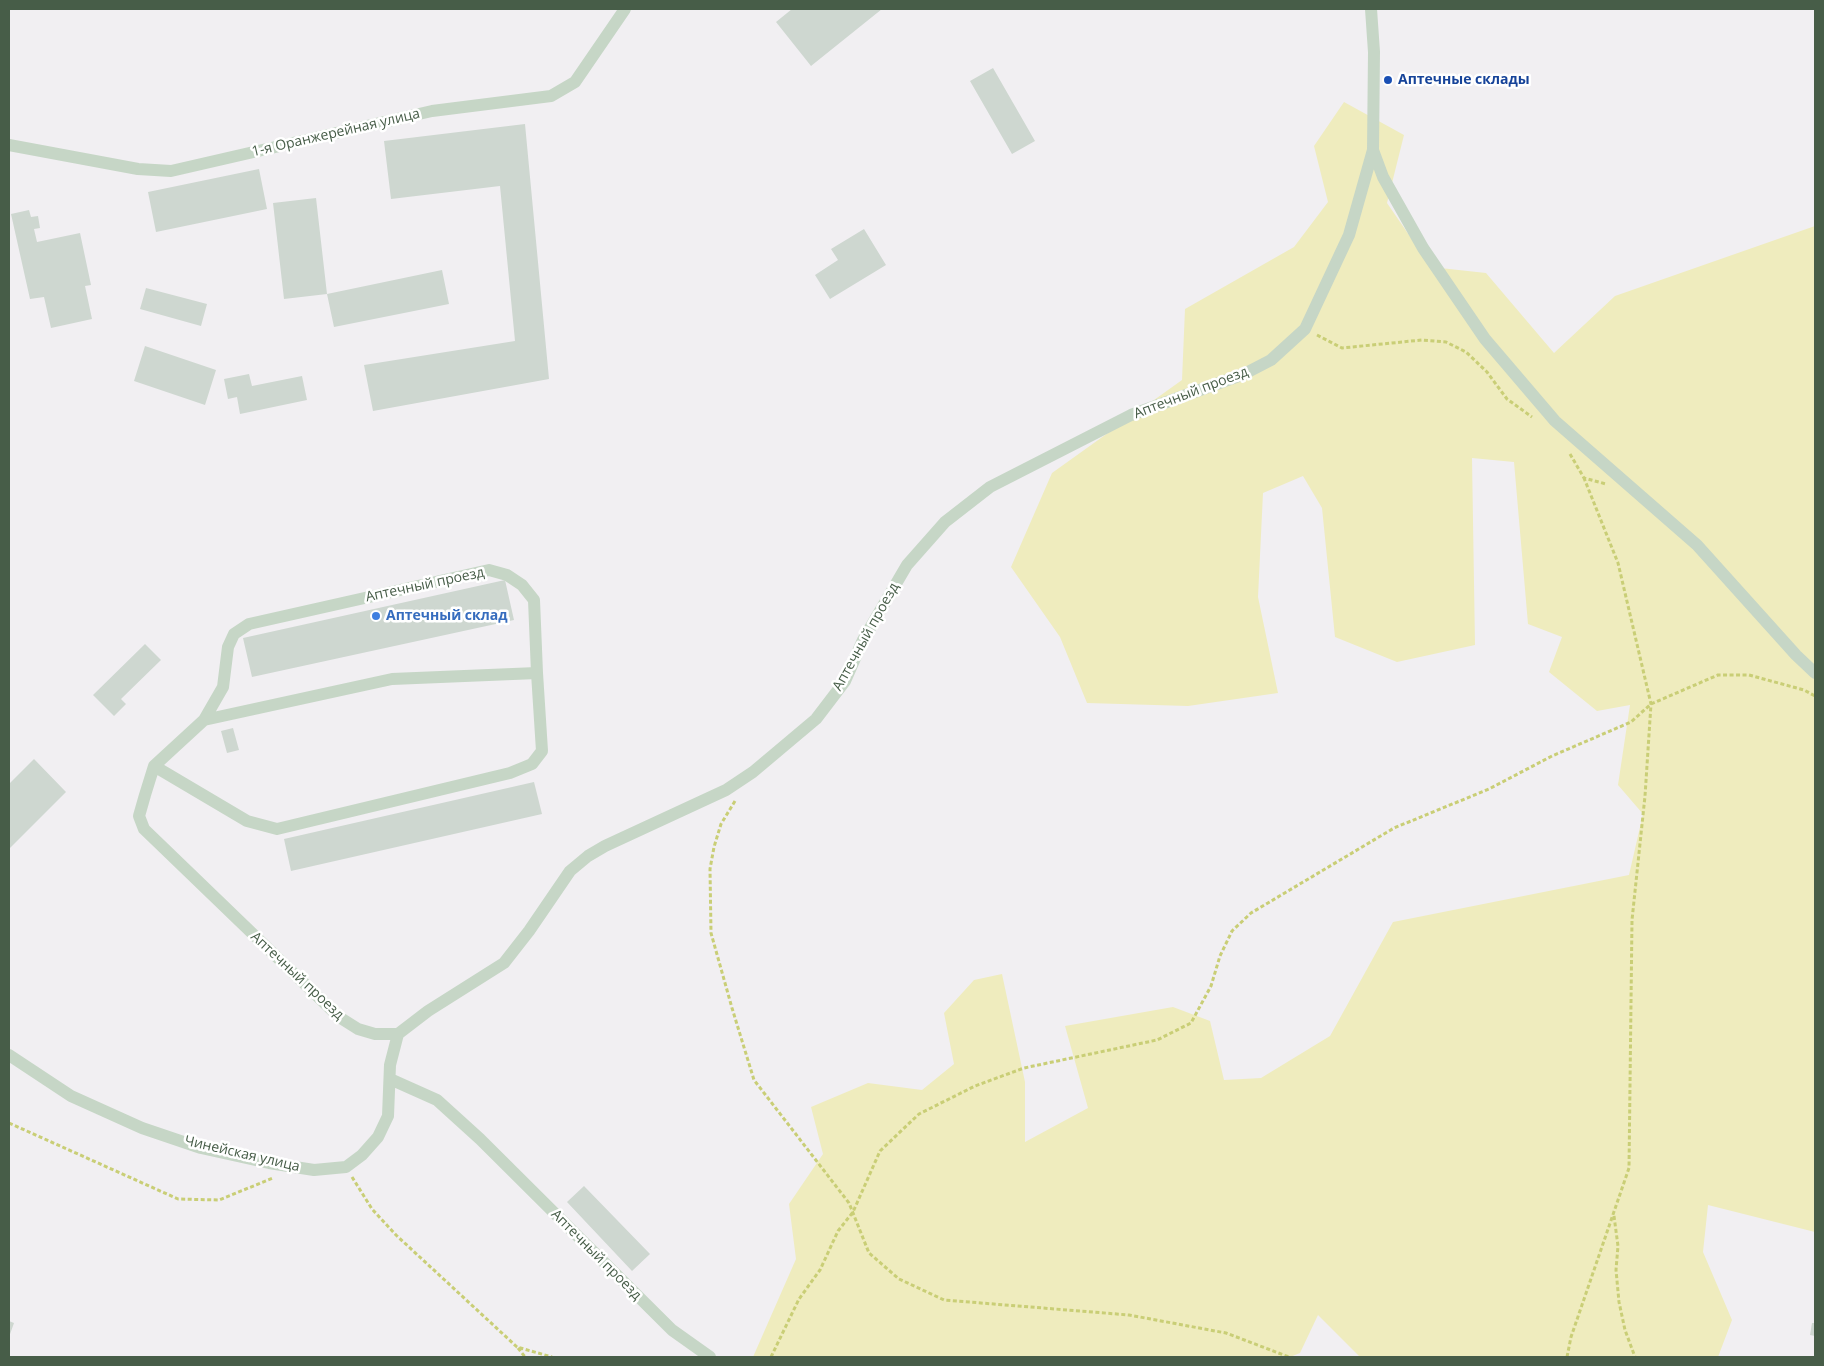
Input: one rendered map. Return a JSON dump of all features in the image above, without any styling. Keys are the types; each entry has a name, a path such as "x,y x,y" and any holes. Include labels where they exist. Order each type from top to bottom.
{"street":[{"name":"1-я Оранжерейная улица","path":"9,145 138,169 170,171 432,111 551,96 575,82 625,9"},
{"name":"Аптечный проезд","path":"154,766 247,821 277,829 510,773 532,764 542,751 534,600 522,585 507,575 489,570 250,624 234,634 228,647 223,687 204,720 154,766 139,816 144,829 339,1017 358,1029 375,1034 398,1034 428,1011 504,963 529,931 570,871 588,856 605,846 726,790 753,772 816,719 844,681 863,640 907,565 945,522 990,487 1131,415 1244,374 1271,360 1305,329 1349,234 1373,150 1374,52 1371,9"},
{"path":"1373,150 1383,178 1423,248 1485,339 1555,422 1697,545 1796,655 1815,673"},
{"path":"204,720 392,679 537,673"},
{"path":"346,1167 362,1155 378,1137 388,1116 390,1065 398,1034"},
{"name":"Чинейская улица","path":"9,1055 72,1096 142,1128 201,1148 296,1168 314,1170 346,1167"},
{"name":"Аптечный проезд","path":"390,1079 437,1100 480,1138 672,1330 710,1357"}],"path":[{"path":"1305,329 1342,348 1422,340 1446,342 1466,352 1487,372 1507,400 1536,420"},
{"path":"1567,450 1584,478 1618,563 1651,704 1645,796 1632,920 1629,1168 1571,1337 1567,1357"},
{"path":"1584,478 1608,485"},
{"path":"772,1357 800,1298 820,1270 838,1231 853,1212 880,1151 919,1114 975,1086 1024,1068 1156,1040 1191,1023 1211,986 1220,956 1232,931 1251,913 1394,828 1489,790 1552,756 1630,722 1651,704 1718,675 1749,676 1804,690 1815,696"},
{"path":"737,798 721,824 710,869 711,934 729,999 754,1080 849,1203 869,1253 899,1279 944,1300 1129,1315 1226,1333 1289,1357"},
{"path":"9,1123 178,1199 219,1200 296,1168"},
{"path":"346,1167 378,1216 517,1347 525,1357"},
{"path":"1614,1214 1618,1246 1616,1270 1619,1302 1625,1330 1635,1357"},
{"path":"517,1347 552,1357"}],"shaded area":[{"path":"1344,102 1404,135 1387,203 1431,267 1486,273 1554,353 1615,296 1815,226 1815,1232 1708,1205 1703,1252 1732,1320 1718,1357 1360,1357 1318,1315 1300,1353 1290,1357 753,1357 796,1259 789,1204 823,1154 811,1107 868,1083 922,1090 954,1064 944,1013 974,980 1002,974 1025,1082 1025,1142 1088,1108 1065,1026 1173,1007 1210,1021 1224,1080 1261,1078 1330,1036 1393,922 1629,875 1643,814 1618,785 1630,705 1597,711 1549,672 1562,637 1528,624 1514,462 1472,458 1475,645 1397,662 1335,637 1322,508 1303,476 1263,493 1258,597 1278,693 1188,706 1087,703 1060,637 1011,567 1052,473 1182,380 1185,309 1294,247 1328,202 1314,146"}],"building":[{"path":"792,9 882,9 811,66 776,22"},
{"path":"993,68 1035,141 1012,154 970,81"},
{"path":"525,124 549,379 373,411 364,365 515,341 500,186 391,199 384,141"},
{"path":"259,169 267,209 156,232 148,192"},
{"path":"316,198 327,294 284,299 273,203"},
{"path":"29,210 31,217 38,216 40,228 34,229 37,242 80,233 91,285 85,286 92,319 51,328 44,297 30,299 11,214"},
{"path":"864,229 886,265 830,299 815,275 838,260 831,249"},
{"path":"442,270 449,304 334,327 327,294"},
{"path":"146,288 207,304 201,326 140,309"},
{"path":"145,346 216,370 205,405 134,381"},
{"path":"249,374 252,386 302,376 307,400 240,414 237,397 228,399 224,379"},
{"path":"505,580 514,620 252,677 243,638"},
{"path":"145,644 161,660 121,699 126,704 114,716 93,695"},
{"path":"233,728 239,750 227,753 221,731"},
{"path":"34,759 66,792 9,849 9,784"},
{"path":"534,782 542,814 291,871 284,839"},
{"path":"584,1186 650,1254 632,1271 567,1202"},
{"path":"9,1321 14,1323 9,1337"},
{"path":"1812,1323 1815,1323 1815,1336 1810,1335"}],"place":[{"name":"Аптечные склады","path":"1388,80"},
{"name":"Аптечный склад","path":"376,616"}]}
